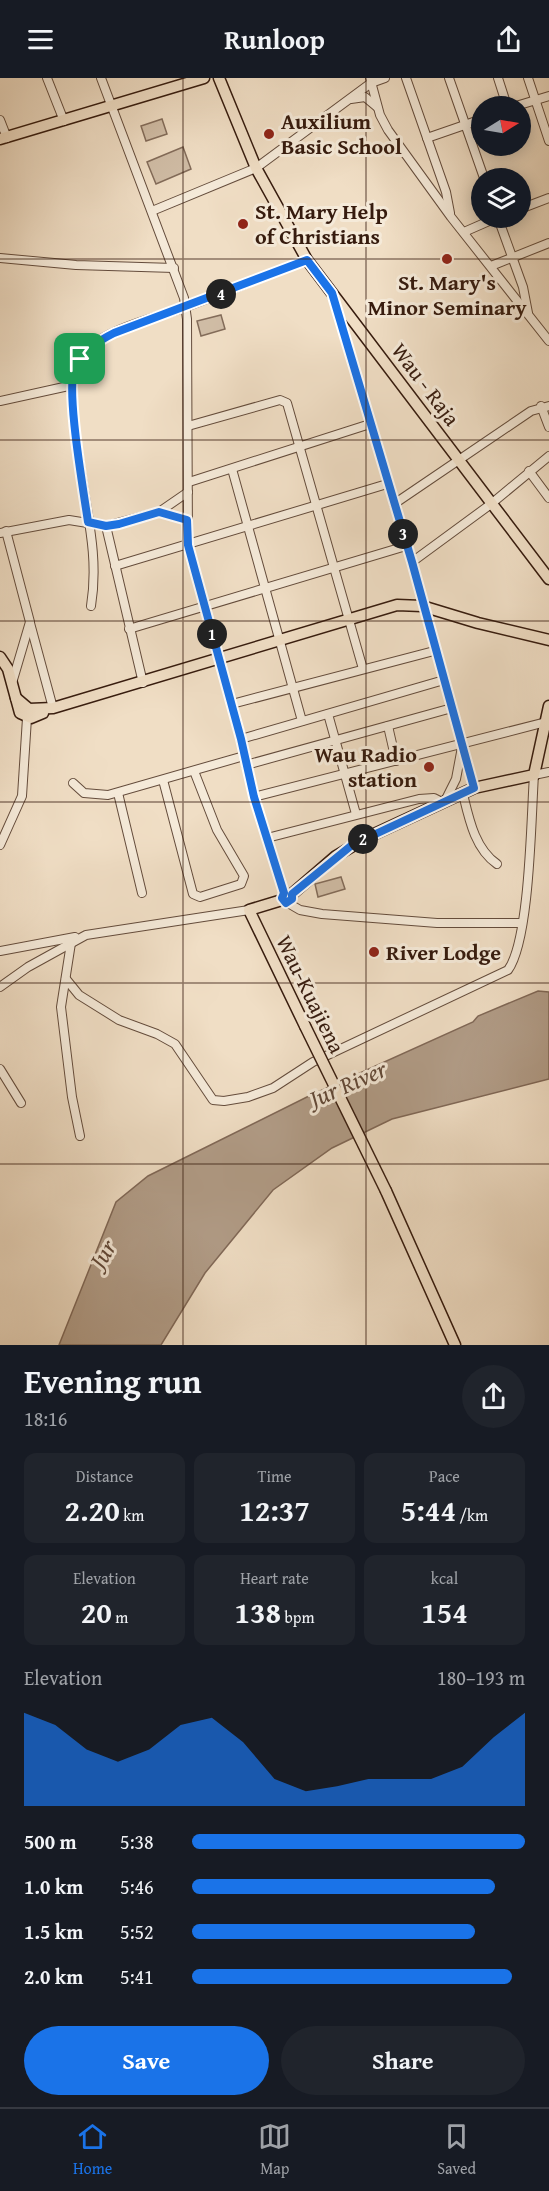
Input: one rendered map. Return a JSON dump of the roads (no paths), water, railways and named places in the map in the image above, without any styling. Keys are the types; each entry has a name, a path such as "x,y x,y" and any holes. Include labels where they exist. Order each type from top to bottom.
{"main road":[{"path":"4,139 204,78"},
{"name":"Wau - Raja","path":"219,78 256,168 307,260 548,576"},
{"path":"16,698 24,706 41,711 143,683 397,605 422,606 478,623 549,640"},
{"path":"0,657 6,662 20,713 27,718 39,716 43,713 41,711"},
{"path":"249,910 286,897 352,845 474,788 534,775 549,706"},
{"name":"Wau-Kuajiena","path":"249,910 386,1191 455,1345"}],"street":[{"path":"47,78 64,121"},
{"path":"101,78 174,268 186,307 188,545 232,704 254,797 286,897 300,910 322,914 437,923 522,923"},
{"path":"152,211 256,168 350,99 370,80 385,78"},
{"path":"406,78 446,192 451,217"},
{"path":"449,78 480,168"},
{"path":"498,78 504,96"},
{"path":"528,78 549,141"},
{"path":"370,80 380,115"},
{"path":"531,101 549,96"},
{"path":"350,99 365,97 377,106 388,130 451,217 549,341"},
{"path":"0,120 4,139"},
{"path":"427,138 471,122"},
{"path":"531,205 549,198"},
{"path":"464,232 473,228"},
{"path":"501,228 513,256 529,316"},
{"path":"491,266 549,243"},
{"path":"0,258 76,265 174,268"},
{"path":"91,606 95,572 94,549 78,452 73,385 74,367 104,338 146,319 186,307 307,260"},
{"path":"332,293 412,562 434,651 474,788"},
{"path":"0,401 73,385"},
{"path":"188,426 283,400 287,404 363,669"},
{"path":"394,504 458,459 545,406 549,427"},
{"path":"189,482 370,424"},
{"path":"412,562 492,504 549,456"},
{"path":"232,469 282,641 302,721"},
{"path":"529,471 549,498"},
{"path":"115,566 387,484"},
{"path":"53,708 3,532 69,520 106,526 159,512 188,492"},
{"path":"159,512 187,520"},
{"path":"106,526 143,683"},
{"path":"94,549 110,546"},
{"path":"129,629 406,546"},
{"path":"12,683 30,622"},
{"path":"232,704 434,651"},
{"path":"241,739 444,680"},
{"path":"74,783 91,795 118,793 194,771 335,740 452,708"},
{"path":"328,714 356,814"},
{"path":"0,845 22,796 27,718"},
{"path":"254,797 546,722"},
{"path":"388,726 396,761"},
{"path":"267,838 428,797 444,802 459,768 462,743"},
{"path":"163,780 193,894 200,897 242,884 244,876 217,830 194,771"},
{"path":"66,979 79,995 119,1020 175,1044 213,1100 224,1101 248,1097 273,1088 313,1062 508,970 518,949 522,923 534,775 549,772"},
{"path":"118,793 142,893"},
{"path":"463,794 478,841 488,858 496,864"},
{"path":"0,951 86,935 249,910"},
{"path":"0,987 86,935"},
{"path":"71,943 61,1007 63,1034 80,1136"},
{"path":"0,1069 21,1103"}],"water":[{"path":"538,991 549,992 549,1079 392,1119 332,1148 273,1190 205,1273 161,1345 59,1345 116,1202 148,1176 309,1096 473,1022 478,1016"}],"place":[{"name":"Auxilium Basic School","path":"269,134"},
{"name":"St. Mary Help of Christians","path":"243,224"},
{"name":"St. Mary's Minor Seminary","path":"447,259"},
{"name":"Wau Radio station","path":"429,767"},
{"name":"River Lodge","path":"374,952"}],"water label":[{"name":"Jur River","path":"348,1084"},
{"name":"Jur","path":"103,1254"}]}
